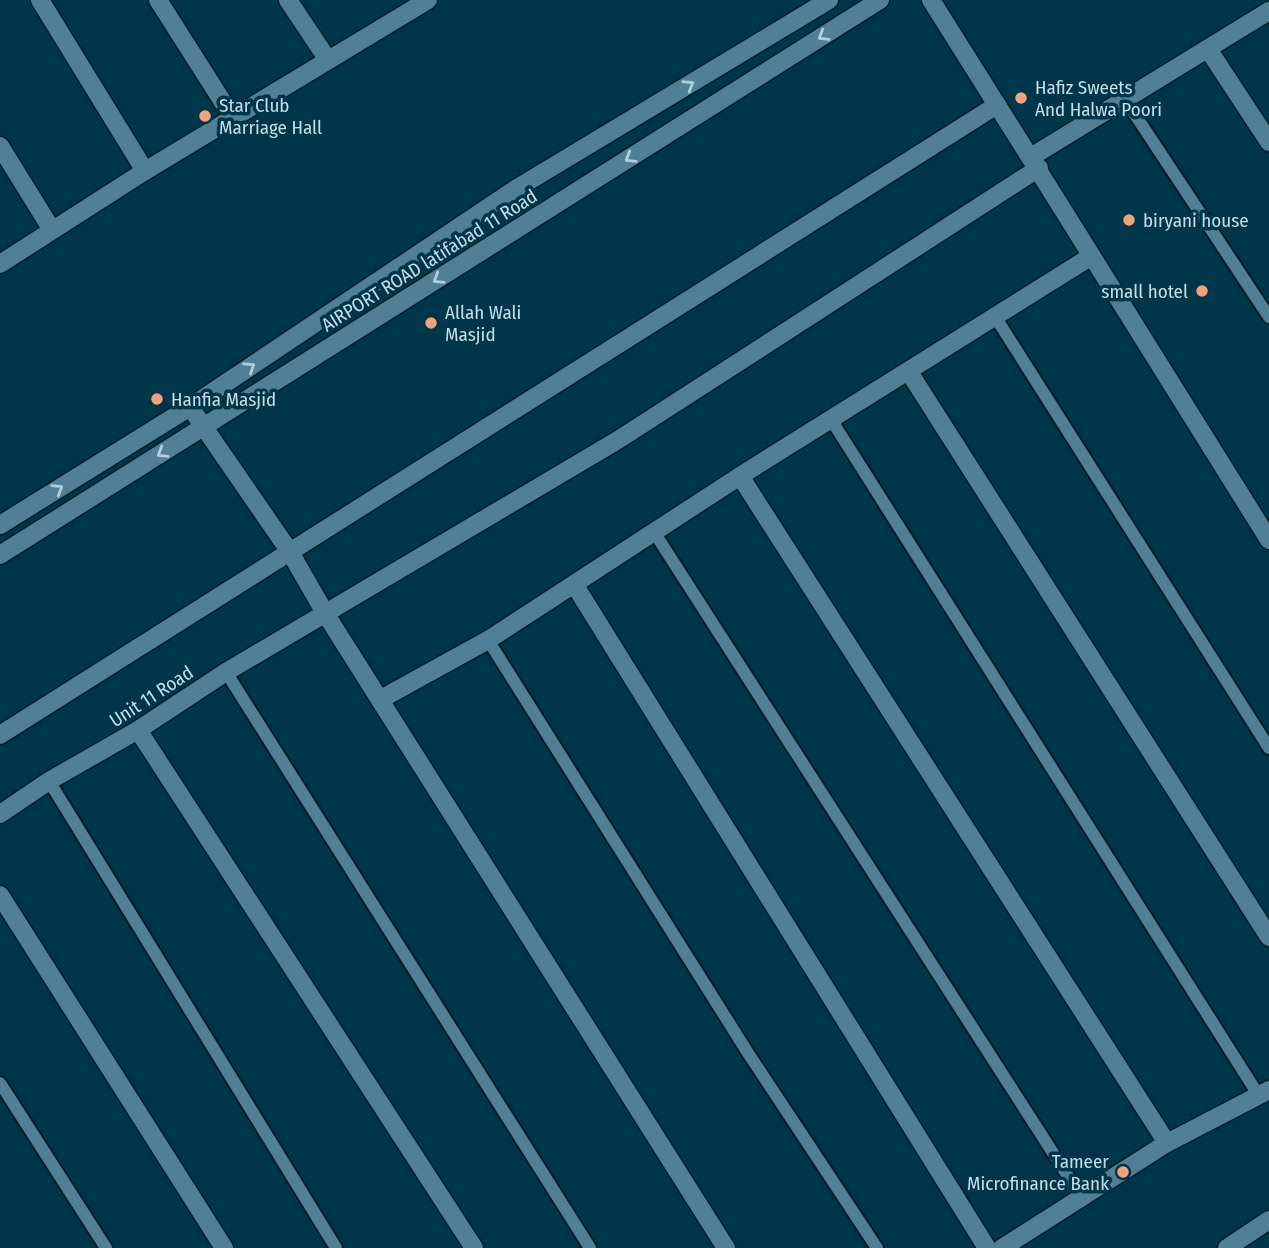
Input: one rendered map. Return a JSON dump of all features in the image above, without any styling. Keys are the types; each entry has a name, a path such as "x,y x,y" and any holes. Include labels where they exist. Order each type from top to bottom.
{"street":[{"path":"40,0 145,171"},
{"path":"158,0 233,118"},
{"path":"288,0 328,60"},
{"path":"0,264 145,171 328,60 397,8 428,0"},
{"name":"AIRPORT ROAD latifabad 11 Road","path":"0,525 190,407 514,190 829,0"},
{"name":"AIRPORT ROAD latifabad 11 Road","path":"0,555 880,0"},
{"path":"931,0 1035,162 1090,257 1269,540"},
{"name":"Unit 11 Road","path":"0,814 49,781 138,730 226,672 618,440 1035,162 1124,98 1269,11"},
{"path":"1208,49 1269,142"},
{"path":"0,735 998,105"},
{"path":"0,146 52,230"},
{"path":"381,699 488,640 740,476 832,421 1090,257"},
{"path":"909,372 1269,937"},
{"path":"190,407 290,552 325,613 726,1248"},
{"path":"740,476 1167,1143"},
{"path":"574,584 987,1248"},
{"path":"138,730 474,1248"},
{"path":"0,895 224,1248"},
{"path":"1002,1248 1167,1143 1264,1093"},
{"path":"1227,1248 1269,1220"}],"lane":[{"path":"1124,98 1269,317"},
{"path":"996,318 1269,748"},
{"path":"832,421 1264,1093"},
{"path":"654,532 1082,1198"},
{"path":"488,640 748,1053 877,1248"},
{"path":"226,672 590,1248"},
{"path":"49,781 336,1248"},
{"path":"0,1083 106,1248"}],"place":[{"name":"Hafiz Sweets And Halwa Poori","path":"1021,98"},
{"name":"Star Club Marriage Hall","path":"205,116"},
{"name":"biryani house","path":"1129,220"},
{"name":"small hotel","path":"1202,291"},
{"name":"Allah Wali Masjid","path":"431,323"},
{"name":"Hanfia Masjid","path":"157,399"},
{"name":"Tameer Microfinance Bank","path":"1123,1172"}]}
